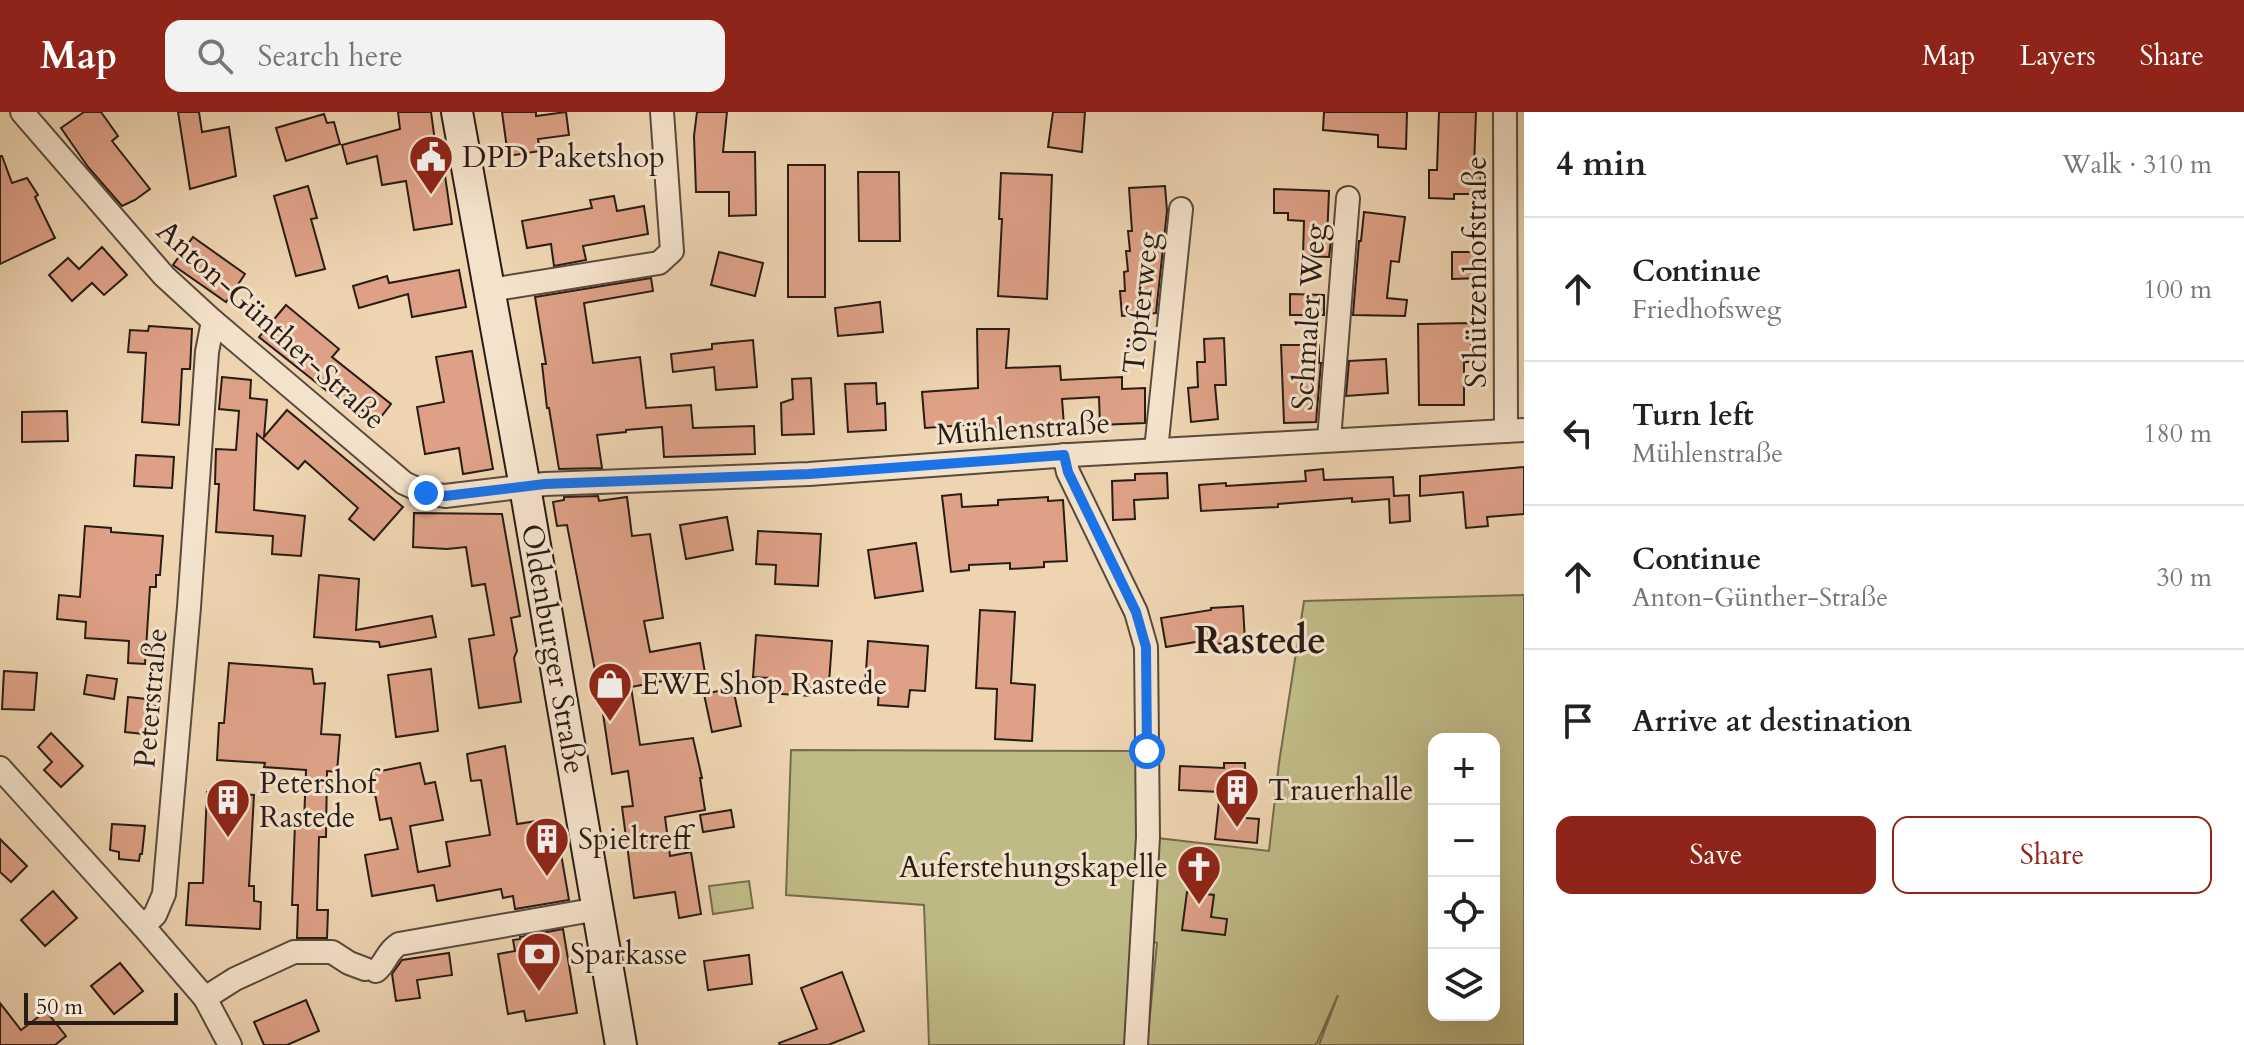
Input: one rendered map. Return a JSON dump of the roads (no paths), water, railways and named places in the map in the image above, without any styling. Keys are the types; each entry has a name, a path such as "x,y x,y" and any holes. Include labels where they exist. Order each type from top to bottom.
{"street":[{"name":"Anton-Günther-Straße","path":"22,112 164,276 404,483 426,493 445,496 525,487"},
{"name":"Oldenburger Straße","path":"457,112 621,1045"},
{"path":"490,290 659,263 672,251 662,112"},
{"name":"Schützenhofstraße","path":"1505,112 1515,431"},
{"name":"Schmaler Weg","path":"1329,440 1348,198"},
{"name":"Töpferweg","path":"1156,450 1181,209"},
{"name":"Peterstraße","path":"143,926 155,915 164,894 207,352 213,321"},
{"name":"Mühlenstraße","path":"525,487 809,474 1064,455 1515,431"},
{"path":"1064,455 1068,472 1136,612 1146,647 1148,837 1136,1045"},
{"path":"0,768 205,998 230,1045"},
{"path":"205,998 235,979 294,952 332,952 349,963 370,970 383,965 389,951 399,944 598,909"}],"place":[{"name":"DPD Paketshop","path":"431,196"},
{"name":"EWE Shop Rastede","path":"610,723"},
{"name":"Trauerhalle","path":"1237,829"},
{"name":"Petershof Rastede","path":"228,839"},
{"name":"Spieltreff","path":"547,878"},
{"name":"Auferstehungskapelle","path":"1199,906"},
{"name":"Sparkasse","path":"539,993"}],"district":[{"name":"Rastede","path":"1260,641"}]}
